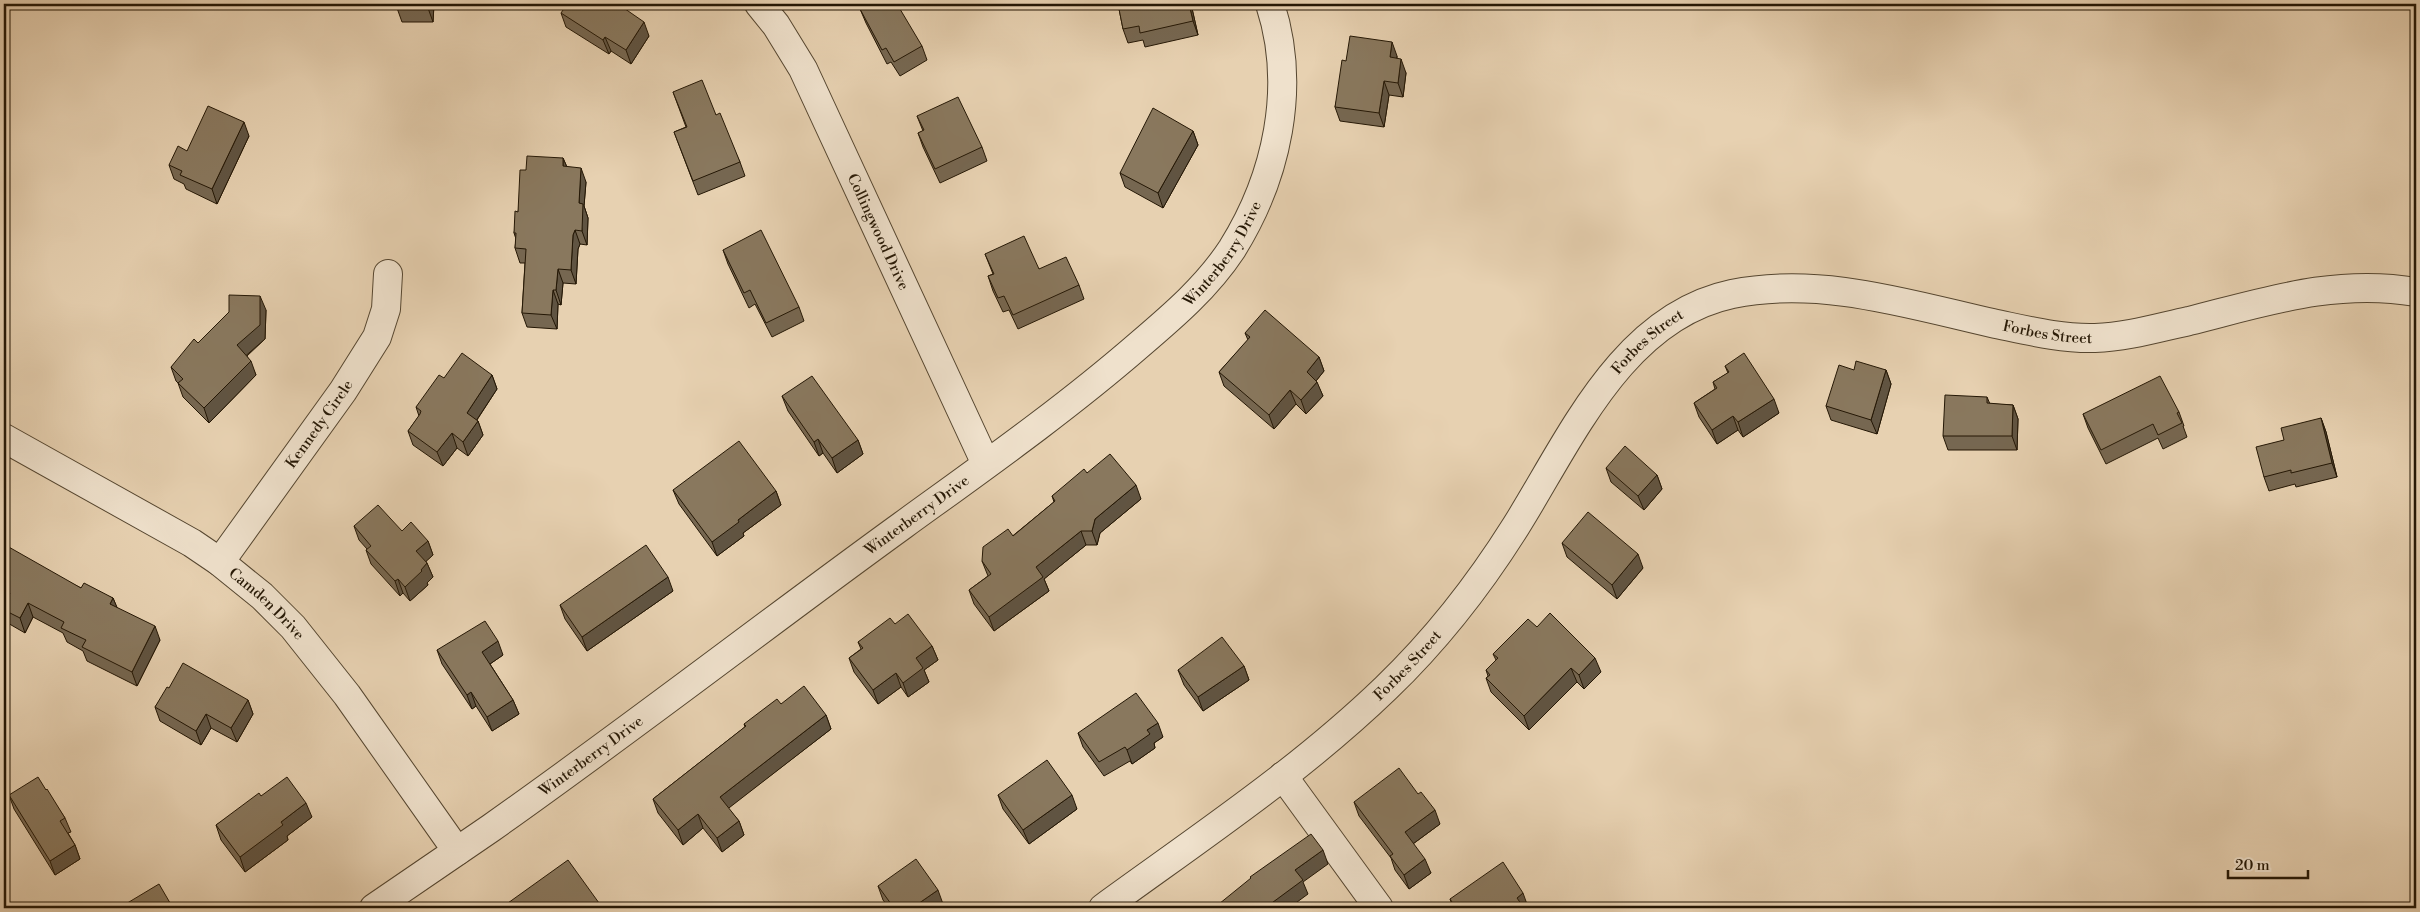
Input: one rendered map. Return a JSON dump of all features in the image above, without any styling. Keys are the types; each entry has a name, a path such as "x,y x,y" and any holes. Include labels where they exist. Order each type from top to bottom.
{"street":[{"name":"Collingwood Drive","path":"759,4 776,25 803,69 986,464"},
{"name":"Winterberry Drive","path":"374,908 646,716 752,635 986,464 1116,365 1184,306 1209,279 1230,251 1253,212 1273,162 1277,144 1281,100 1280,54 1270,4"},
{"name":"Kennedy Circle","path":"220,562 344,392 377,337 386,309 388,274"},
{"name":"Forbes Street","path":"1103,908 1283,776 1373,700 1429,644 1474,589 1514,529 1590,406 1626,358 1646,338 1674,317 1706,302 1733,294 1768,290 1817,289 1867,295 2053,336 2093,338 2133,334 2305,292 2353,287 2392,288 2416,292"},
{"name":"Camden Drive","path":"4,438 192,543 220,562 262,596 293,627 347,695 457,851"},
{"path":"1283,776 1380,908"}],"building":[{"path":"397,4 428,4 428,8 397,8"},
{"path":"567,4 618,4 644,22 626,50 605,37 603,40 561,13"},
{"path":"869,4 897,4 922,46 894,62 886,48 882,50 860,9"},
{"path":"1118,4 1189,4 1193,21 1140,33 1139,26 1123,29"},
{"path":"1350,36 1392,42 1390,57 1401,59 1398,83 1384,81 1379,113 1335,107 1342,60 1346,61"},
{"path":"702,80 716,115 720,113 740,162 693,181 674,132 687,127 673,92"},
{"path":"958,97 982,147 935,169 918,133 924,130 917,116"},
{"path":"208,106 244,122 212,189 180,175 182,171 169,165 178,146 187,151"},
{"path":"1153,108 1193,131 1158,193 1120,173"},
{"path":"527,156 563,158 563,166 581,168 579,203 583,204 582,231 575,230 573,235 571,270 558,269 556,290 553,290 551,315 522,313 526,249 515,248 516,233 514,233 515,211 518,212 520,170 526,170"},
{"path":"761,230 799,307 766,323 750,290 744,293 723,250"},
{"path":"1024,236 1039,269 1066,257 1079,285 1013,315 1004,296 998,298 988,276 994,274 985,254"},
{"path":"229,295 260,296 260,325 237,345 251,361 204,408 178,383 183,379 171,367 194,339 198,343 229,312"},
{"path":"1265,310 1319,357 1307,372 1317,382 1301,400 1290,390 1269,415 1219,372 1250,337 1245,333"},
{"path":"462,353 492,375 467,413 478,421 463,442 452,433 437,452 408,431 421,411 416,407 439,375 444,378"},
{"path":"1744,353 1774,399 1738,422 1733,416 1712,430 1694,403 1717,388 1713,382 1729,372 1725,366"},
{"path":"1856,361 1886,370 1871,420 1826,406 1839,365 1854,370"},
{"path":"812,376 858,440 832,458 818,439 814,442 782,396"},
{"path":"2160,376 2179,412 2177,413 2182,423 2158,435 2153,424 2101,450 2083,414"},
{"path":"1945,395 1987,397 1987,403 2013,405 2012,436 1943,436"},
{"path":"2321,418 2332,463 2291,473 2291,470 2264,477 2256,447 2284,440 2281,428"},
{"path":"739,441 776,491 712,542 673,490"},
{"path":"1625,446 1657,475 1638,496 1606,468"},
{"path":"1110,454 1136,485 1095,519 1092,531 1081,531 1036,567 1043,577 989,617 969,590 991,574 982,561 983,547 1008,529 1013,536 1055,501 1052,496 1084,469 1087,473"},
{"path":"378,505 402,531 411,522 428,541 416,551 427,563 422,571 405,587 398,579 395,581 366,550 371,546 354,526"},
{"path":"1588,512 1638,554 1612,585 1562,543"},
{"path":"646,545 668,577 582,637 560,605"},
{"path":"7,546 81,588 84,583 113,598 110,604 155,626 132,672 82,647 86,640 61,628 64,622 28,603 20,618 4,610 4,603 10,593 4,589 4,551"},
{"path":"1550,613 1595,658 1579,675 1571,668 1524,716 1486,678 1490,675 1486,670 1498,658 1493,654 1528,619 1537,627"},
{"path":"908,614 932,646 916,658 923,668 903,683 896,673 873,690 849,658 863,648 858,642 890,618 895,624"},
{"path":"485,621 498,641 482,652 513,700 487,717 471,692 467,695 437,650"},
{"path":"1222,637 1244,666 1198,697 1178,670"},
{"path":"183,663 248,700 231,728 206,714 196,731 155,707 167,687 169,688"},
{"path":"804,686 826,715 720,797 739,821 717,838 698,814 678,830 653,799 746,726 744,724 777,699 781,704"},
{"path":"1136,693 1158,723 1147,730 1150,734 1127,750 1125,747 1099,762 1078,733"},
{"path":"1047,760 1072,795 1023,830 998,795"},
{"path":"1399,768 1418,794 1421,792 1435,810 1405,832 1425,859 1404,875 1390,856 1393,854 1354,802"},
{"path":"38,777 65,818 60,821 75,845 50,861 9,795"},
{"path":"287,777 306,803 281,822 283,825 240,857 216,825 259,793 261,796"},
{"path":"1311,834 1323,850 1295,870 1303,880 1265,908 1214,908 1250,877"},
{"path":"916,859 938,890 912,908 894,908 878,886"},
{"path":"568,860 599,903 593,908 501,908"},
{"path":"1503,862 1523,893 1517,898 1524,908 1456,908 1450,899"},
{"path":"159,884 173,908 119,908"}]}
